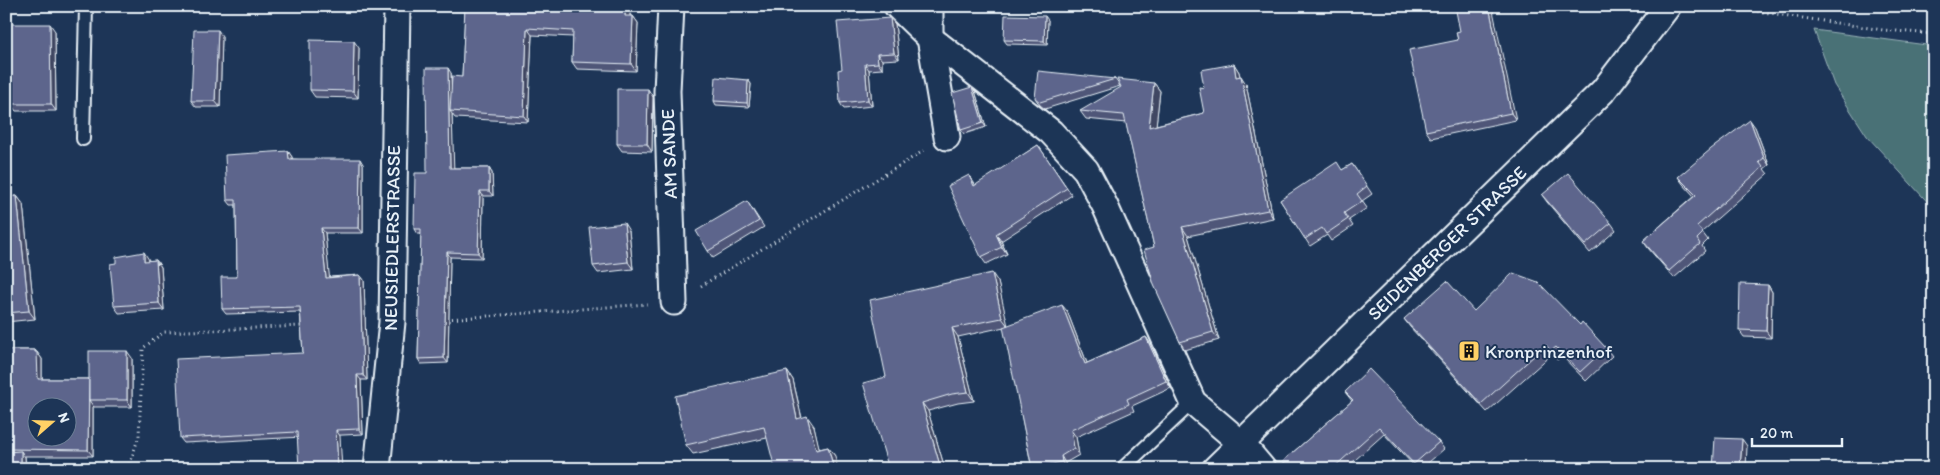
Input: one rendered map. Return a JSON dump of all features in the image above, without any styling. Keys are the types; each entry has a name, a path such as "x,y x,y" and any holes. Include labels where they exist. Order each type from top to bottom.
{"street":[{"name":"NEUSIEDLERSTRASSE","path":"377,469 392,322 397,6"},
{"name":"AM SANDE","path":"671,6 667,91 674,302"},
{"path":"897,6 930,38 1051,132 1086,170 1106,206 1193,402 1241,443 1263,469"},
{"path":"930,6 930,38 947,137"},
{"name":"SEIDENBERGER STRASSE","path":"1215,469 1603,91 1668,6"}],"lane":[{"path":"83,139 86,6"},
{"path":"1122,469 1193,402"}],"path":[{"path":"1723,6 1884,30 1934,34"},
{"path":"128,469 139,436 143,348 164,332 312,326"}],"green space":[{"path":"1814,30 1934,46 1934,209 1867,136 1834,85"}],"building":[{"path":"465,6 625,6 625,16 633,16 631,64 572,62 573,31 527,28 524,116 450,111 452,76 462,77"},
{"path":"1455,6 1489,6 1511,113 1426,131 1409,50 1458,40 1456,32 1460,31"},
{"path":"1005,15 1045,16 1044,41 1004,40"},
{"path":"890,18 894,53 877,54 878,63 865,64 868,100 840,103 838,70 842,69 837,22"},
{"path":"10,24 50,24 51,104 11,104 11,99 6,99 6,30 10,30"},
{"path":"194,30 218,30 215,101 191,101"},
{"path":"310,40 354,41 353,91 310,90"},
{"path":"1234,64 1236,77 1241,76 1268,210 1182,227 1213,332 1180,342 1154,285 1144,250 1154,247 1124,115 1080,111 1121,87 1117,79 1154,83 1149,127 1204,113 1199,87 1204,88 1201,70"},
{"path":"426,68 448,68 450,168 489,168 489,191 480,191 478,253 447,252 444,358 418,359 421,229 414,229 415,173 427,173"},
{"path":"1038,71 1115,79 1040,102 1035,98"},
{"path":"716,77 748,80 747,103 714,101"},
{"path":"972,87 983,123 961,130 952,93"},
{"path":"617,89 648,89 647,144 617,144"},
{"path":"1750,120 1764,158 1759,162 1763,167 1697,226 1703,233 1697,239 1700,244 1669,271 1643,241 1696,195 1678,177"},
{"path":"1038,145 1067,188 996,234 1002,247 981,257 948,186 969,175 974,186"},
{"path":"288,151 289,159 360,159 359,228 321,228 326,278 360,275 363,375 357,375 359,429 336,430 338,469 299,469 297,432 180,438 176,359 303,353 300,307 222,309 221,277 237,277 236,200 227,200 225,155"},
{"path":"1337,162 1342,170 1352,164 1367,186 1357,194 1362,201 1344,213 1348,219 1326,234 1322,228 1305,239 1280,200"},
{"path":"1568,173 1611,223 1585,245 1542,195"},
{"path":"17,196 29,311 6,313 6,197"},
{"path":"747,201 759,221 708,251 696,231"},
{"path":"624,223 628,262 593,266 589,227"},
{"path":"144,252 144,261 156,260 159,303 114,306 110,264 116,263 116,257"},
{"path":"992,273 1002,318 952,328 968,392 952,394 922,403 941,469 889,469 863,383 886,377 870,300"},
{"path":"1513,273 1538,282 1580,325 1582,322 1606,348 1580,372 1556,347 1551,351 1546,345 1481,404 1404,319 1447,281 1474,311"},
{"path":"1740,284 1768,285 1766,331 1739,330"},
{"path":"1062,305 1085,364 1146,337 1166,381 1127,399 1129,404 1071,430 1074,448 1061,456 1062,462 1032,468 1003,327"},
{"path":"6,350 35,350 37,352 38,379 89,379 88,450 6,449"},
{"path":"89,351 127,351 127,400 89,400"},
{"path":"1369,369 1439,442 1414,464 1379,427 1332,469 1327,469 1324,466 1321,469 1290,469 1283,461 1353,400 1345,392"},
{"path":"787,371 797,419 807,416 816,450 828,447 834,469 775,469 764,427 686,445 675,396"},
{"path":"1715,438 1742,439 1740,469 1713,469"},
{"path":"21,451 21,469 6,469 6,452"},
{"path":"399,466 448,469 398,469"}],"place":[{"name":"Kronprinzenhof","path":"1469,351"}]}
